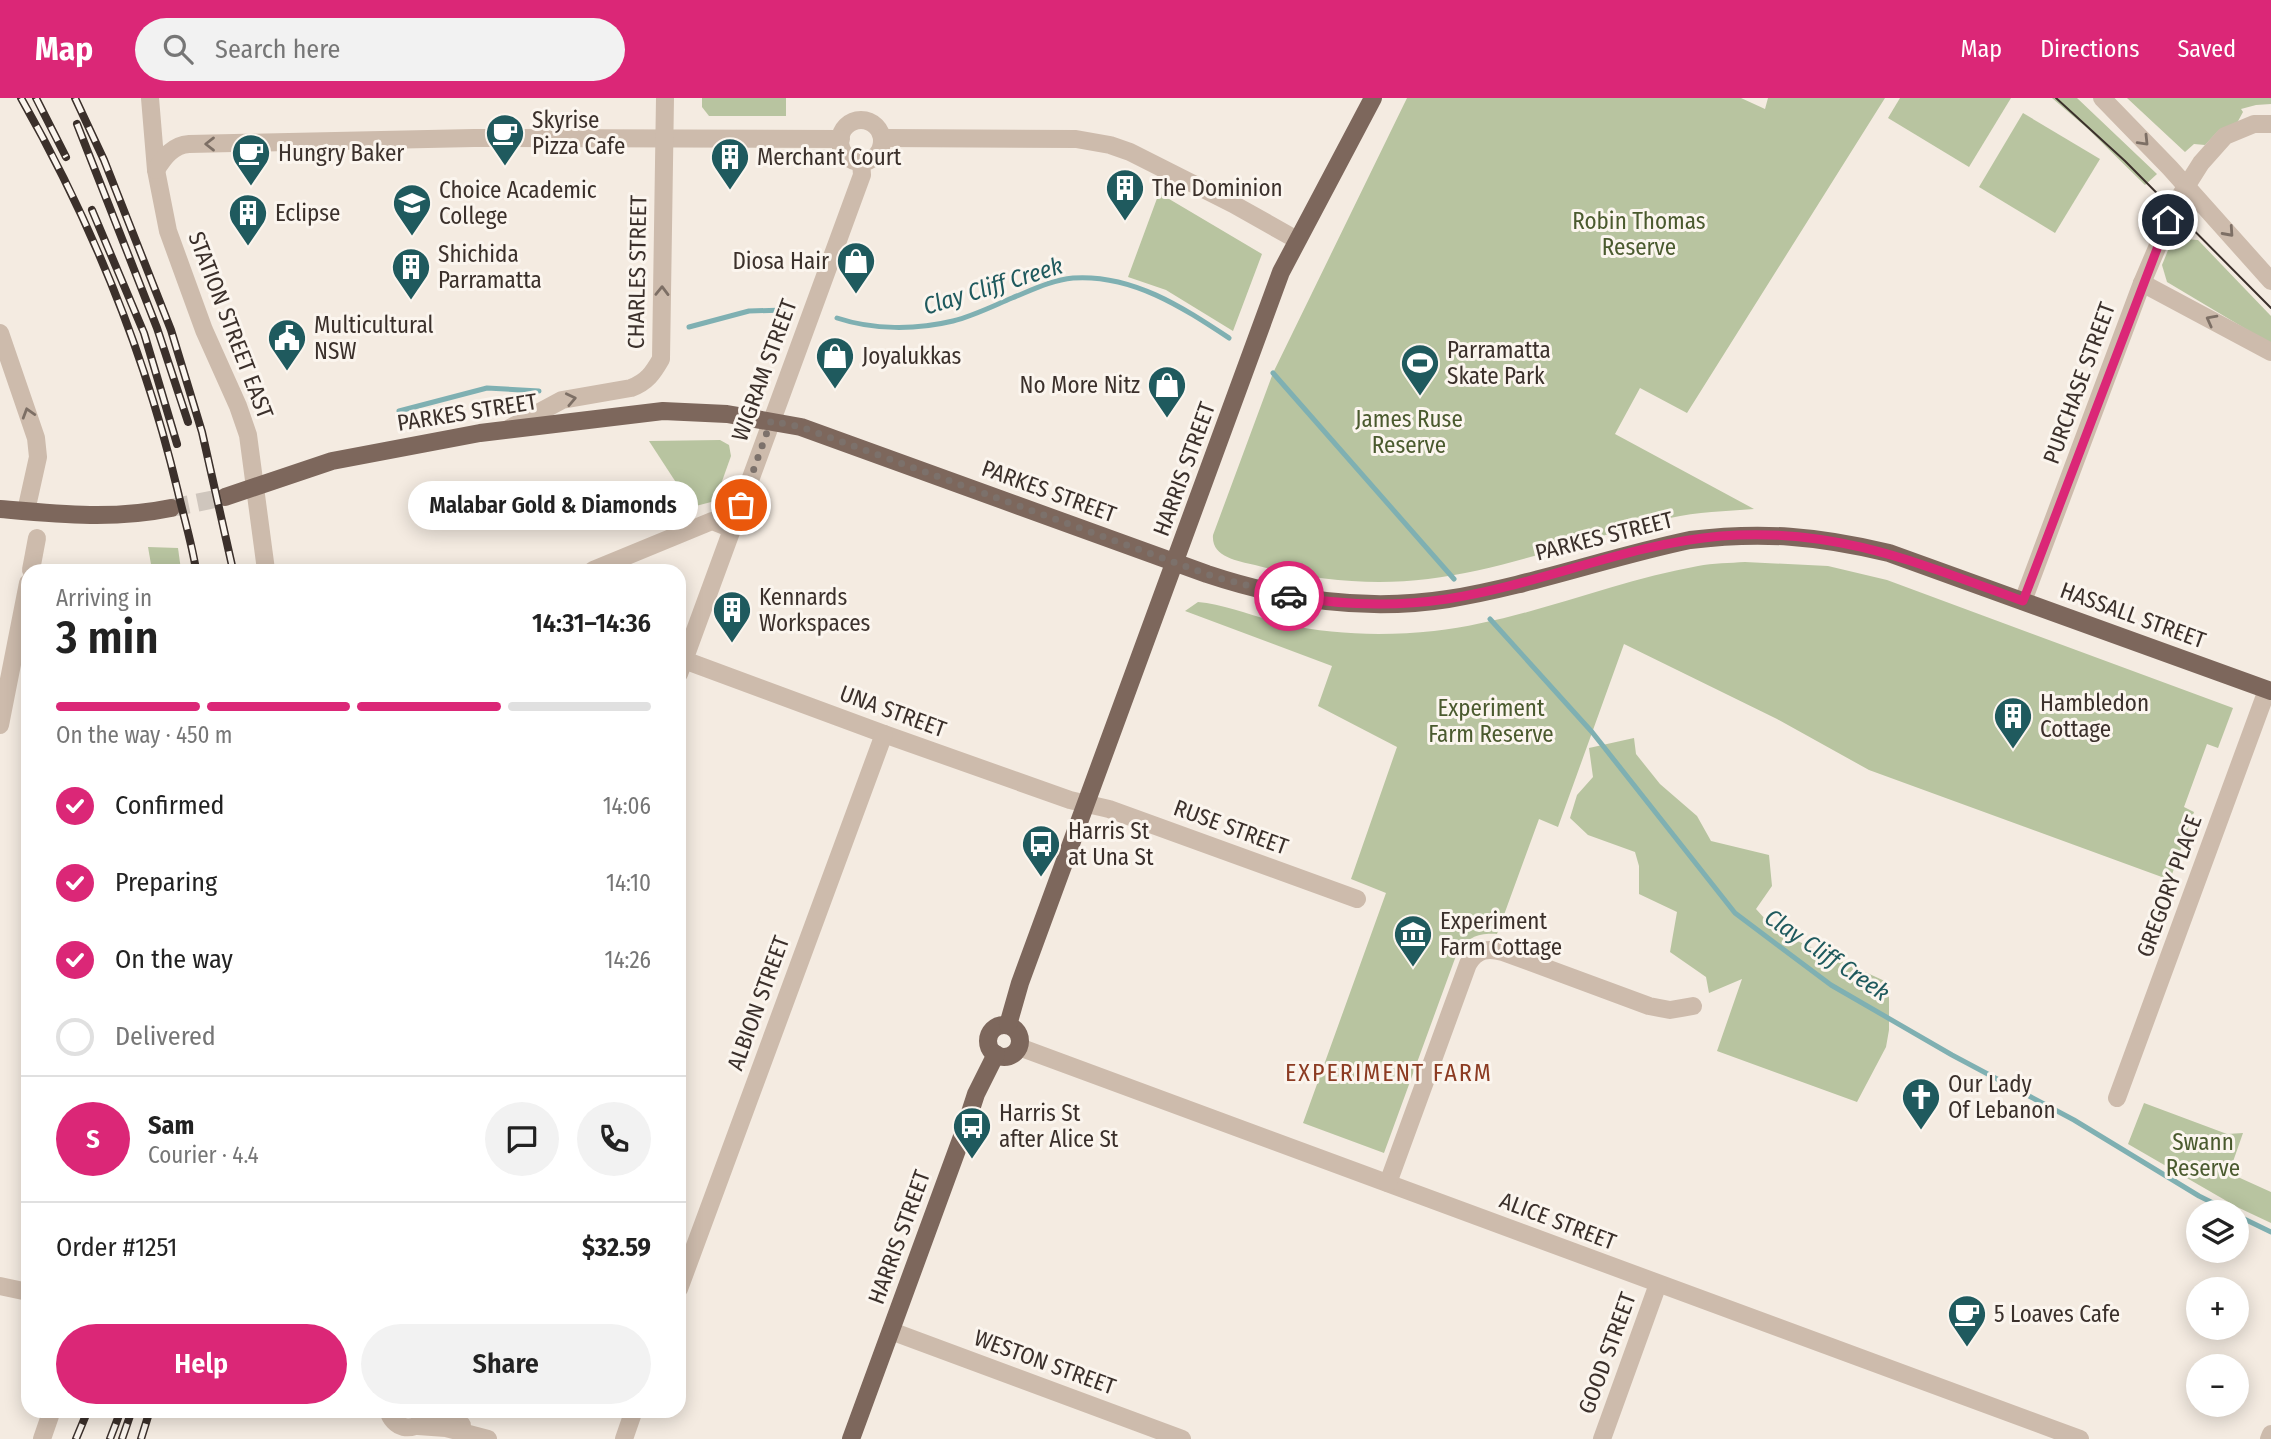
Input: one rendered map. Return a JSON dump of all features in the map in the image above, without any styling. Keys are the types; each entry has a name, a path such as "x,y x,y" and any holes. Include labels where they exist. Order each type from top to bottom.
{"main road":[{"name":"HARRIS STREET","path":"1008,1025 1020,983 1281,272 1373,98"},
{"name":"PARKES STREET","path":"225,497 332,461 510,429 663,411 727,414 801,427 1243,586 1301,598 1384,605 1448,599 1657,547 1711,537 1794,536 1859,546"},
{"path":"0,509 128,515 171,508"},
{"name":"HASSALL STREET","path":"1859,546 1919,563 2269,691"},
{"path":"1008,1025 1019,1033 1019,1047 1012,1055 1001,1056 989,1047 989,1037 998,1026 1008,1025"},
{"name":"HARRIS STREET","path":"851,1439 976,1094 996,1054"}],"street":[{"name":"STATION STREET EAST","path":"150,98 162,208 176,255 248,435 265,564"},
{"name":"CHARLES STREET","path":"510,429 562,400 640,385 653,373 661,359 665,98"},
{"path":"2102,98 2186,184 2271,281"},
{"path":"856,120 863,120 875,125 882,138 882,145 874,157 861,161 848,156 841,145 841,139 846,127 856,120"},
{"name":"PURCHASE STREET","path":"2023,601 2142,283 2165,225 2186,184 2213,147 2225,136 2254,124 2271,124"},
{"path":"156,170 163,159 181,144 474,138 841,139"},
{"path":"882,138 1076,139 1110,145 1130,152 1233,204 1297,240"},
{"name":"WIGRAM STREET","path":"686,656 862,175 861,161"},
{"path":"2142,283 2271,352"},
{"path":"0,333 36,438 38,457 26,511"},
{"path":"608,564 712,521 732,529"},
{"path":"32,564 37,538"},
{"path":"0,725 21,618"},
{"name":"UNA STREET","path":"686,668 884,734 1070,800 1088,802"},
{"name":"GREGORY PLACE","path":"2117,1098 2269,691"},
{"name":"ALBION STREET","path":"686,1270 884,734"},
{"name":"RUSE STREET","path":"1088,802 1357,899"},
{"path":"1388,1183 1473,955 1492,949 1649,1006 1670,1010 1693,1006"},
{"name":"ALICE STREET","path":"1019,1047 2080,1439"},
{"name":"GOOD STREET","path":"1602,1439 1658,1284"},
{"path":"0,1286 21,1290"},
{"name":"WESTON STREET","path":"891,1331 1182,1439"},
{"path":"388,1418 389,1439"},
{"path":"393,1418 400,1426 412,1431 446,1428 488,1439"},
{"path":"412,1431 426,1418"},
{"path":"449,1418 488,1439"},
{"path":"624,1439 631,1418"},
{"path":"2269,1439 2271,1434"}],"green space":[{"path":"702,98 786,98 786,116 709,116 702,107"},
{"path":"1407,98 1741,98 1765,109 1768,98 1885,98 1687,413 1640,388 1615,434 1754,509 1670,518 1489,568 1406,581 1363,582 1298,574 1233,560 1216,548 1213,535 1273,373"},
{"path":"1900,98 2011,98 1969,167 1888,118"},
{"path":"2052,98 2077,98 2157,174 2145,185"},
{"path":"2127,98 2271,98 2271,104 2241,109 2243,112 2237,123 2219,130 2205,145 2194,144 2185,152"},
{"path":"2023,113 2100,159 2055,233 1979,187"},
{"path":"1159,193 1262,254 1233,331 1166,290 1128,277"},
{"path":"2173,238 2198,240 2271,316 2271,344 2167,282 2162,265"},
{"path":"720,440 729,445 731,456 715,501 692,507 649,441"},
{"path":"148,547 178,548 180,564 151,564"},
{"name":"Experiment Farm Reserve","path":"1745,562 1828,566 1887,580 2233,708 2218,748 2207,744 2184,807 2194,812 2170,880 1869,770 1777,719 1624,644 1558,827 1539,819 1497,934 1474,937 1457,953 1384,1153 1303,1123 1386,893 1351,879 1397,747 1318,706 1332,666 1185,611 1198,602 1219,605 1285,624 1322,630 1378,634 1434,631 1501,619 1665,573 1704,565"},
{"path":"1634,738 1636,754 1660,784 1697,816 1711,841 1769,855 1772,886 1756,909 1776,931 1889,983 1889,1030 1886,1047 1857,1102 1717,1051 1742,979 1709,993 1706,977 1670,952 1677,912 1639,894 1639,866 1635,852 1588,835 1570,818 1577,795 1593,777 1589,748"},
{"name":"Swann Reserve","path":"2144,1103 2227,1134 2243,1133 2229,1173 2271,1192 2271,1223 2249,1213 2249,1200 2225,1200 2128,1144"}],"waterway":[{"name":"Clay Cliff Creek","path":"837,318 880,327 939,324 968,316 1050,283 1073,278 1095,278 1116,281 1156,295 1229,338"},
{"name":"Clay Cliff Creek","path":"689,327 749,311 784,310"},
{"path":"1273,373 1454,579"},
{"name":"Clay Cliff Creek","path":"399,411 487,388 539,391"},
{"name":"Clay Cliff Creek","path":"1490,619 1592,732 1735,913 1831,985 1952,1055 2074,1120 2207,1200"},
{"name":"Clay Cliff Creek","path":"2249,1221 2271,1232"}],"tunnel":[{"path":"171,508 225,497"}],"tram line":[{"path":"2056,98 2125,161 2271,308"}],"railway":[{"path":"21,98 71,193 133,339 165,440 195,564"},
{"path":"36,98 66,157"},
{"path":"75,98 104,160 171,330 202,432 232,564"},
{"path":"77,124 157,328 188,422"},
{"path":"92,210 144,333 177,444"},
{"path":"76,1439 85,1418"},
{"path":"110,1439 118,1418"},
{"path":"122,1439 129,1418"},
{"path":"141,1439 148,1418"}],"way so far":[{"path":"741,505 771,421 801,427 1215,577 1272,594 1289,596"}],"place":[{"name":"Skyrise Pizza Cafe","path":"505,167"},
{"name":"Hungry Baker","path":"251,187"},
{"name":"Merchant Court","path":"730,191"},
{"name":"The Dominion","path":"1125,222"},
{"name":"Choice Academic College","path":"412,237"},
{"name":"Eclipse","path":"248,247"},
{"name":"Diosa Hair","path":"856,295"},
{"name":"Shichida Parramatta","path":"411,301"},
{"name":"Multicultural NSW","path":"287,372"},
{"name":"Joyalukkas","path":"835,390"},
{"name":"Parramatta Skate Park","path":"1420,397"},
{"name":"No More Nitz","path":"1167,419"},
{"name":"Malabar Gold & Diamonds","path":"741,505"},
{"name":"Kennards Workspaces","path":"732,644"},
{"name":"Hambledon Cottage","path":"2013,750"},
{"name":"Harris St at Una St","path":"1041,878"},
{"name":"Experiment Farm Cottage","path":"1413,968"},
{"name":"Our Lady Of Lebanon","path":"1921,1131"},
{"name":"Harris St after Alice St","path":"972,1160"},
{"name":"5 Loaves Cafe","path":"1967,1348"}],"district":[{"name":"EXPERIMENT FARM","path":"1389,1073"}],"route":[{"path":"1289,596 1330,602 1384,605 1448,599 1690,540 1769,535 1826,539 1889,553 2023,601 2168,220"}],"park label":[{"name":"Robin Thomas Reserve","path":"1639,234"},
{"name":"James Ruse Reserve","path":"1409,432"}]}
